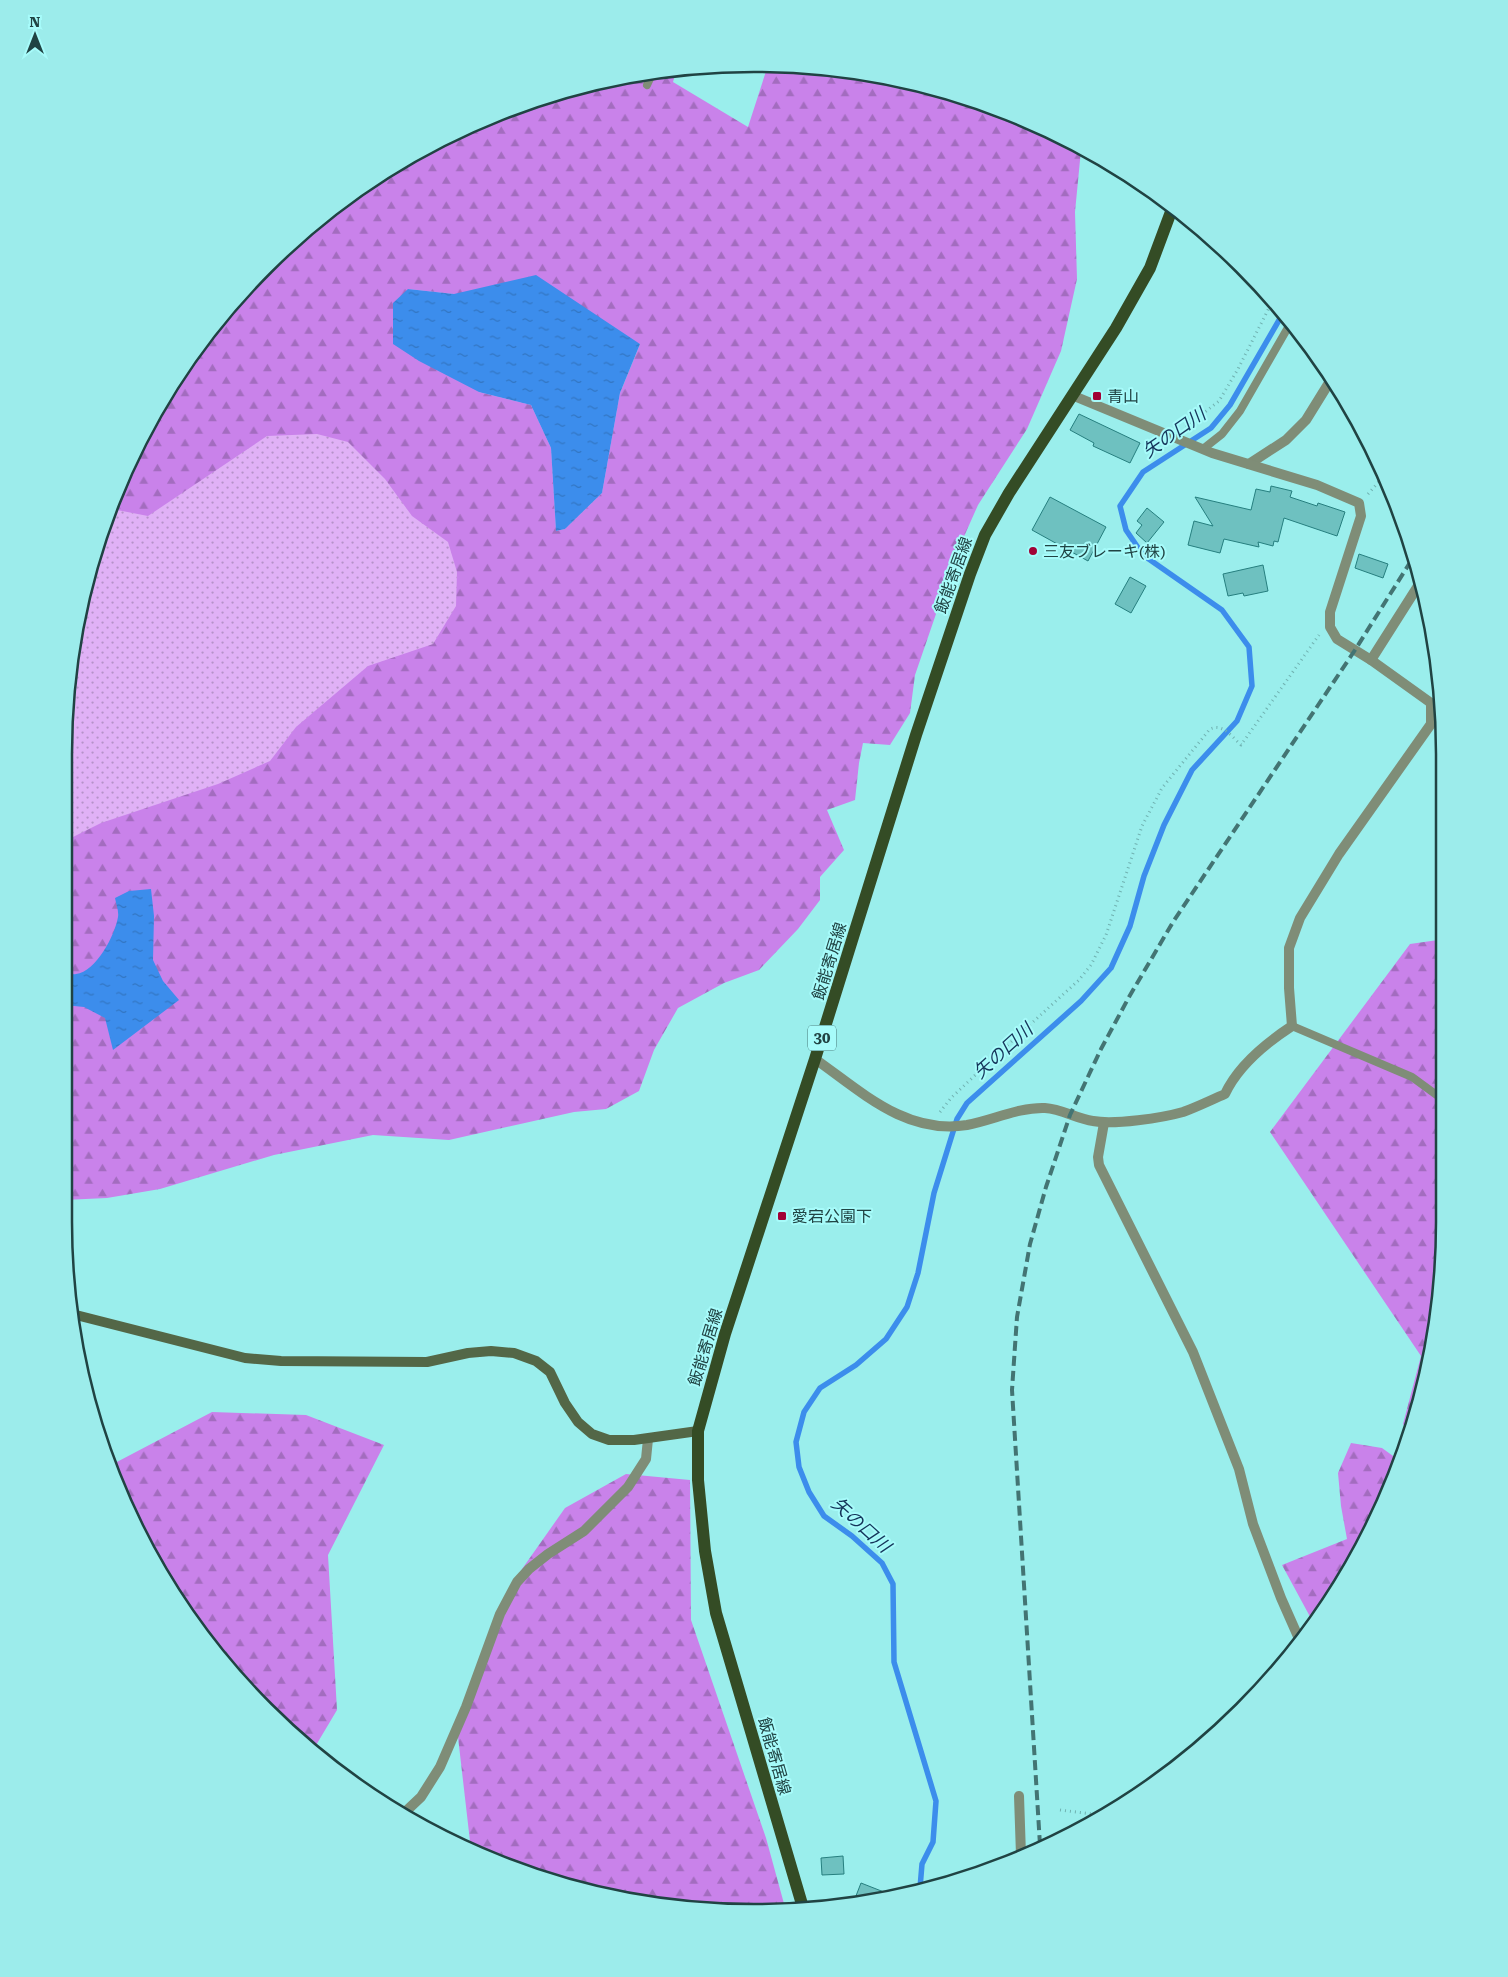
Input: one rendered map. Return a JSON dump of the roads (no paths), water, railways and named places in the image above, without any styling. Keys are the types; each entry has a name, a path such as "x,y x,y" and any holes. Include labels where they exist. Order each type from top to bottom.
{"main road":[{"name":"飯能寄居線","path":"802,1903 716,1613 703,1533 698,1480 698,1431 725,1334 815,1059 916,735 985,535 1009,493 1074,396 1116,328 1150,268 1170,214"}],"street":[{"path":"1250,464 1286,440 1306,420 1327,386"},
{"path":"1074,396 1201,449 1317,485 1359,503 1361,516 1330,612 1330,627 1336,638 1433,703"},
{"path":"1371,660 1415,591"},
{"path":"815,1059 894,1114 912,1121 935,1125 964,1125 1020,1111 1044,1108 1104,1123 1153,1118 1182,1112 1225,1094 1232,1080 1260,1050 1292,1026 1289,988 1289,948 1300,918 1340,854 1431,724 1434,709"},
{"path":"1104,1123 1098,1157 1099,1165 1193,1352 1239,1469 1253,1524 1297,1635"},
{"path":"79,1316 245,1358 281,1361 427,1362 491,1350 514,1353 536,1362 550,1372 565,1403 578,1422 592,1434 609,1440 648,1439 698,1431"},
{"path":"408,1810 421,1797 440,1767 466,1707 500,1614 517,1582 529,1569 548,1554 584,1531 628,1487 646,1459 648,1439"},
{"path":"1019,1796 1021,1850"}],"lane":[{"path":"1201,449 1222,434 1240,411 1287,329"},
{"path":"1292,1026 1412,1078 1436,1095"}],"water":[{"path":"536,275 640,344 620,393 602,493 565,529 556,531 551,448 531,405 479,392 419,361 393,344 393,303 408,289 454,294"},
{"path":"151,889 154,916 153,960 163,981 179,1000 113,1050 105,1018 84,1007 72,1006 72,974 83,972 91,967 103,952 113,933 118,917 115,898 129,891"}],"waterway":[{"name":"矢の口川","path":"920,1883 922,1864 933,1842 936,1801 894,1662 893,1584 882,1563 852,1536 824,1516 809,1492 799,1467 796,1442 804,1412 820,1388 856,1365 886,1339 907,1307 918,1273 934,1193 957,1119 967,1103 1081,1001 1111,968 1130,926 1144,876 1164,825 1192,770 1237,721 1252,686 1249,647 1222,610 1143,555 1126,530 1120,506 1143,472 1211,428 1230,405 1279,320"}],"railway":[{"path":"1040,1841 1012,1390 1017,1317 1030,1244 1046,1187 1070,1115 1101,1049 1129,997 1173,922 1355,650 1408,565"}],"place":[{"name":"青山","path":"1097,396"},
{"name":"三友ブレーキ(株)","path":"1033,551"},
{"name":"愛宕公園下","path":"782,1216"}]}
